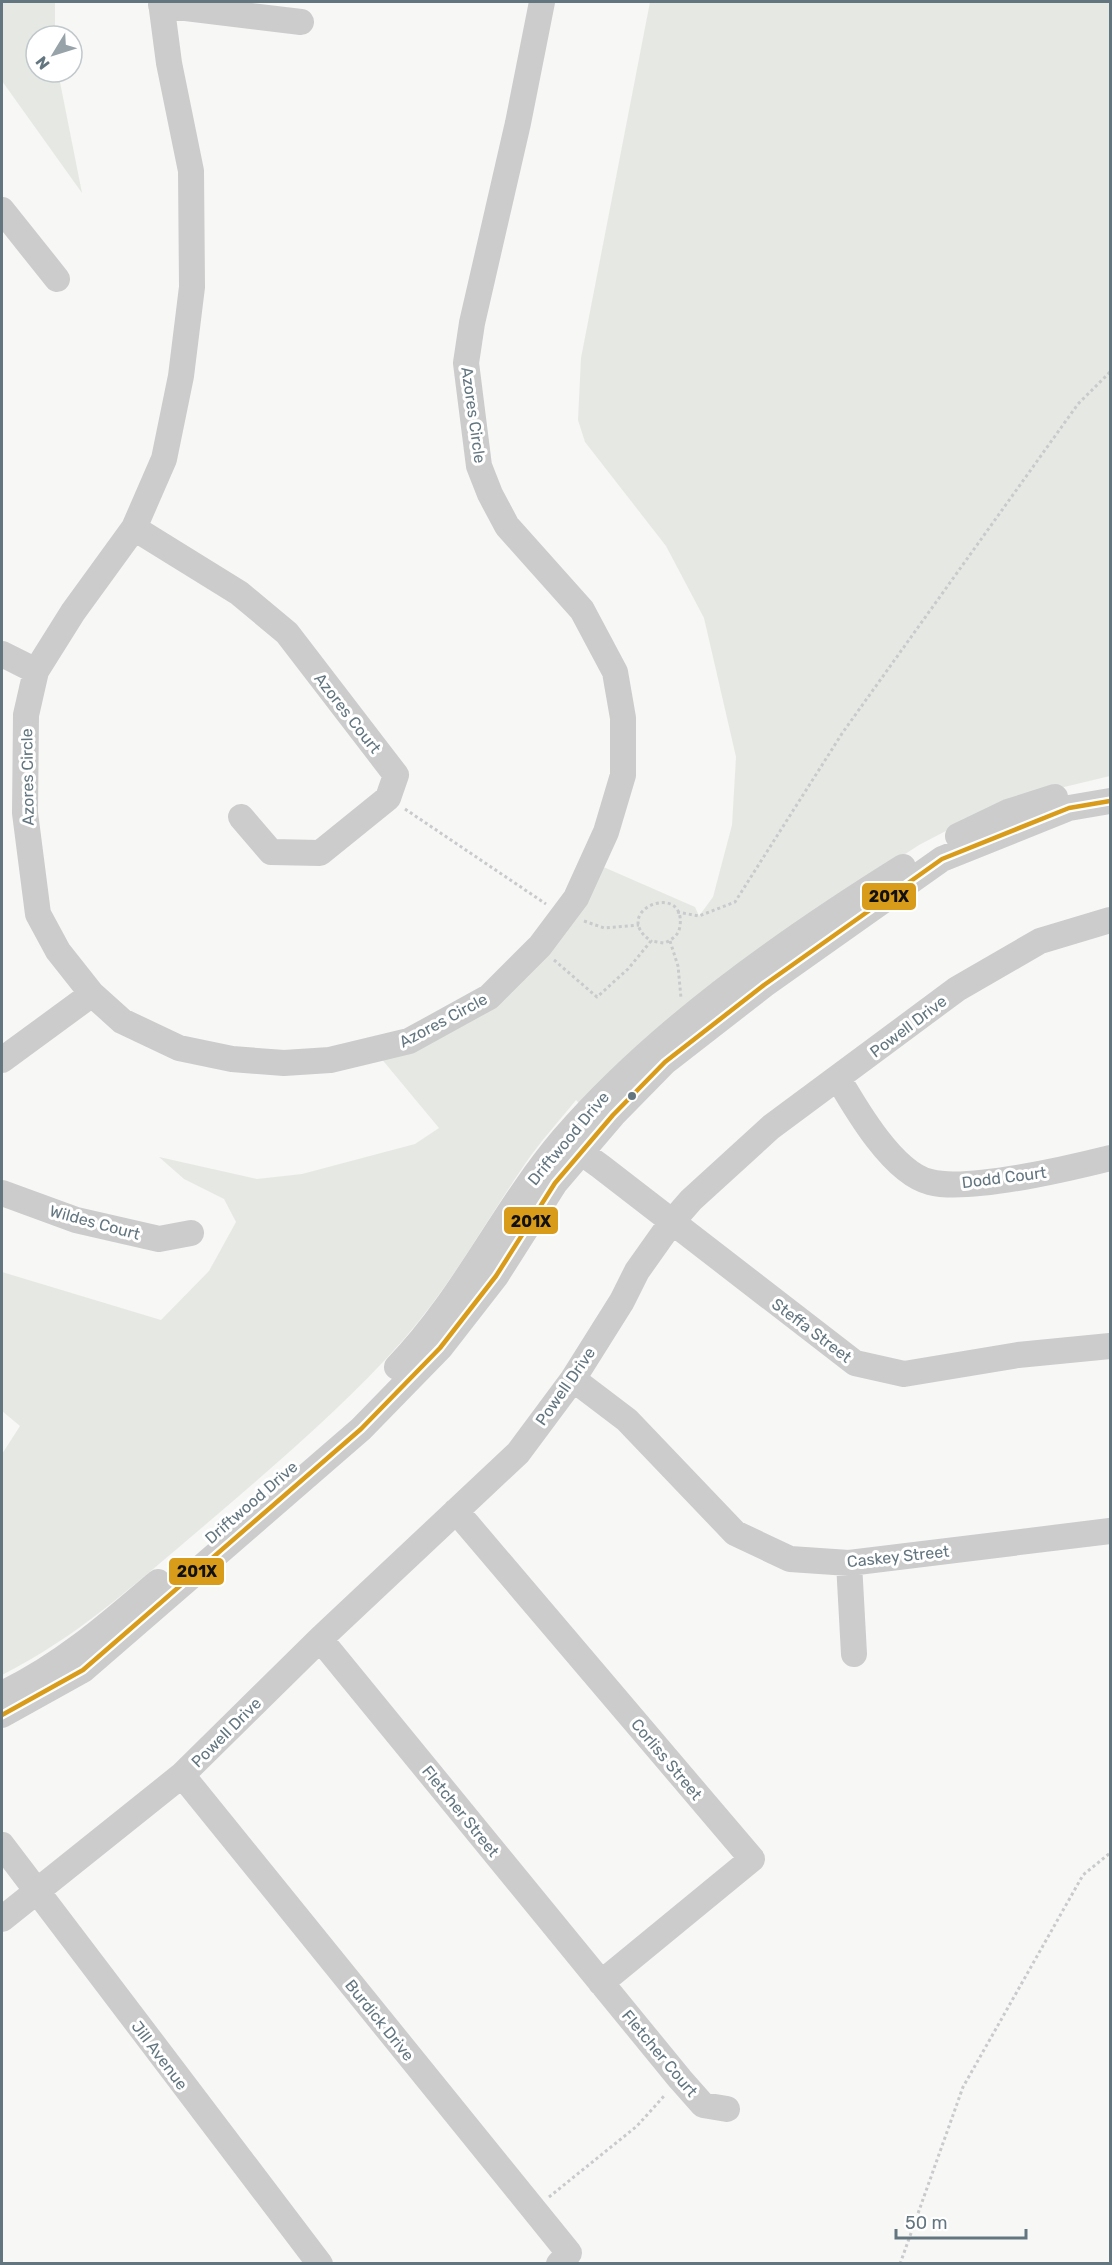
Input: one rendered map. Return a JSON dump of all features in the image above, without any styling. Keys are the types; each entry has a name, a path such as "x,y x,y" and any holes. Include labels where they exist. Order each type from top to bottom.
{"street":[{"name":"Azores Circle","path":"161,3 191,171 192,287 181,376 164,459 134,528 74,612 36,671 26,715 25,813 38,914 58,951 92,994 122,1021 179,1048 242,1060 284,1063 330,1060 375,1051 419,1036 489,997 540,946 576,898 606,832 623,775 623,718 615,672 582,610 507,526 490,494 479,466 466,363 472,323 518,123 542,2"},
{"path":"161,3 301,22"},
{"path":"2,210 57,279"},
{"name":"Azores Court","path":"134,528 239,593 287,633 396,776 388,798"},
{"path":"2,654 36,671"},
{"name":"Driftwood Drive","path":"2,1715 83,1670 361,1429 440,1348 496,1276 555,1183 573,1146 607,1090 682,1025 769,957 851,900 937,846 1008,812 1066,793 1110,785"},
{"path":"241,817 271,852 320,854 388,798"},
{"name":"Driftwood Drive","path":"2,1694 37,1677 83,1647 344,1422 420,1343 476,1268 534,1176 613,1115 665,1062 764,985 942,859 1069,808 1110,801"},
{"name":"Powell Drive","path":"2,1919 182,1775 320,1639 518,1453 573,1379 622,1301 637,1271 671,1222 691,1200 771,1127 957,989 1040,942 1110,920"},
{"path":"2,1060 92,994"},
{"name":"Dodd Court","path":"838,1078 867,1127 899,1163 929,1182 969,1183 1067,1169 1110,1158"},
{"name":"Steffa Street","path":"573,1146 855,1363 904,1374 1018,1355 1110,1346"},
{"name":"Wildes Court","path":"2,1192 76,1220 159,1239 191,1233"},
{"name":"Caskey Street","path":"573,1379 627,1420 735,1533 790,1560 849,1563 1110,1531"},
{"name":"Corliss Street","path":"456,1511 752,1858 601,1983"},
{"path":"849,1563 854,1654"},
{"name":"Fletcher Street","path":"320,1639 601,1983"},
{"name":"Burdick Drive","path":"182,1775 569,2253 559,2264"},
{"name":"Jill Avenue","path":"2,1845 36,1893 320,2264"},
{"name":"Fletcher Court","path":"601,1983 703,2104 727,2109"}],"path":[{"path":"677,912 699,916 735,902 850,722 1078,404 1110,372"},
{"path":"388,798 564,917 604,928 639,925"},
{"path":"653,903 667,903 677,912 680,919 678,933 670,941 657,943 641,932 639,925 642,912 653,903"},
{"path":"540,946 597,998 628,969 651,941"},
{"path":"670,941 678,966 682,1025"},
{"path":"900,2264 963,2088 1083,1875 1110,1853"},
{"path":"533,2209 637,2126 680,2079"}],"shaded area":[{"path":"2,2 55,2 55,24 24,24 24,84 60,84 82,193 2,81"},
{"path":"650,2 1110,2 1110,776 1035,794 969,819 919,845 815,913 579,1103 576,1100 531,1156 437,1297 404,1339 356,1390 278,1462 128,1590 55,1644 2,1675 2,1454 20,1426 2,1411 2,1272 161,1320 209,1271 236,1222 224,1199 184,1179 159,1157 257,1179 302,1174 415,1144 439,1128 375,1051 489,997 592,862 695,907 699,916 713,897 732,825 736,757 704,618 666,546 585,442 578,420 581,358"}],"transit line":[{"name":"201X","path":"2,1715 83,1670 361,1429 440,1348 496,1276 555,1183 613,1115 665,1062 764,985 942,859 1069,808 1110,801"}]}
